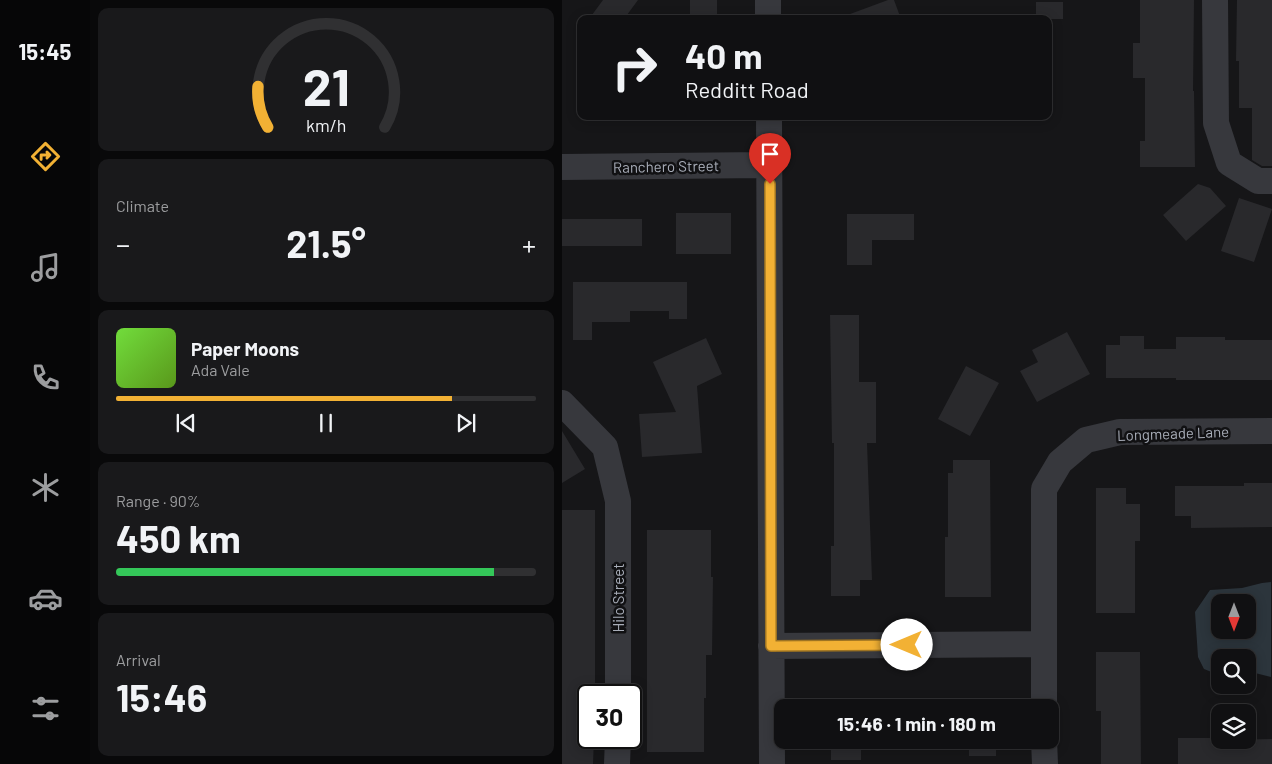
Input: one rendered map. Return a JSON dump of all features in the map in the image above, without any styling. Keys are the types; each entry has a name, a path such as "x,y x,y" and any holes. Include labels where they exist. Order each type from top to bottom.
{"street":[{"path":"768,0 768,15"},
{"path":"1215,0 1216,123 1229,163 1258,181 1272,181"},
{"path":"769,120 772,764"},
{"name":"Ranchero Street","path":"562,167 770,165"},
{"name":"Hilo Street","path":"562,402 604,447 618,501 618,684"},
{"name":"Longmeade Lane","path":"1044,699 1044,489 1060,462 1086,440 1120,432 1272,431"},
{"path":"771,646 1044,644"},
{"path":"618,749 618,764"},
{"path":"1044,749 1045,764"}],"shaded area":[{"path":"1271,582 1271,677 1256,673 1256,649 1211,649 1211,672 1204,669 1198,657 1195,612 1210,590 1242,588"}],"building":[{"path":"603,0 638,0 627,15 592,15"},
{"path":"690,0 717,0 717,15 690,15"},
{"path":"888,0 894,0 900,15 847,15"},
{"path":"1140,0 1194,0 1193,91 1195,167 1140,167 1140,141 1145,141 1145,78 1133,78 1133,43 1140,43"},
{"path":"1237,0 1272,0 1272,166 1262,166 1252,160 1252,108 1239,108 1239,61 1236,61"},
{"path":"1036,2 1063,2 1063,19 1052,19 1052,15 1036,15"},
{"path":"1198,184 1210,188 1226,206 1186,241 1163,215"},
{"path":"1239,198 1272,209 1254,262 1221,251"},
{"path":"676,213 731,213 731,254 676,254"},
{"path":"847,214 914,214 914,240 872,240 872,265 847,265"},
{"path":"562,219 642,219 642,246 562,246"},
{"path":"573,282 687,282 687,319 669,319 669,311 630,311 630,322 592,322 592,340 573,340"},
{"path":"830,315 859,315 859,382 876,382 876,443 867,443 872,580 860,580 860,596 831,596 831,546 834,546 834,443 832,443"},
{"path":"1067,332 1090,374 1037,402 1020,371 1038,362 1032,350"},
{"path":"1120,336 1144,336 1144,349 1176,349 1176,337 1225,337 1225,340 1272,340 1272,380 1106,378 1106,345 1120,345"},
{"path":"706,338 722,374 697,386 702,453 642,457 639,414 676,412 653,362"},
{"path":"966,366 999,383 970,436 938,419"},
{"path":"562,431 585,469 562,483"},
{"path":"953,460 990,460 991,597 945,597 945,537 948,537 948,473 953,473"},
{"path":"1244,483 1272,483 1272,527 1191,528 1191,516 1175,516 1175,486 1244,486"},
{"path":"1096,488 1126,488 1126,504 1140,504 1140,541 1135,541 1135,613 1096,613"},
{"path":"562,510 595,510 595,683 577,684 577,749 594,749 593,764 562,764"},
{"path":"647,530 711,530 711,577 713,577 712,655 706,655 704,752 647,752"},
{"path":"1096,652 1140,652 1141,764 1101,764 1101,711 1096,711"},
{"path":"1178,738 1211,738 1211,749 1256,749 1256,739 1272,739 1272,764 1178,764"},
{"path":"831,749 861,749 861,760 831,760"},
{"path":"969,749 996,749 996,756 969,756"}],"route":[{"path":"770,184 771,646 907,645"}]}
